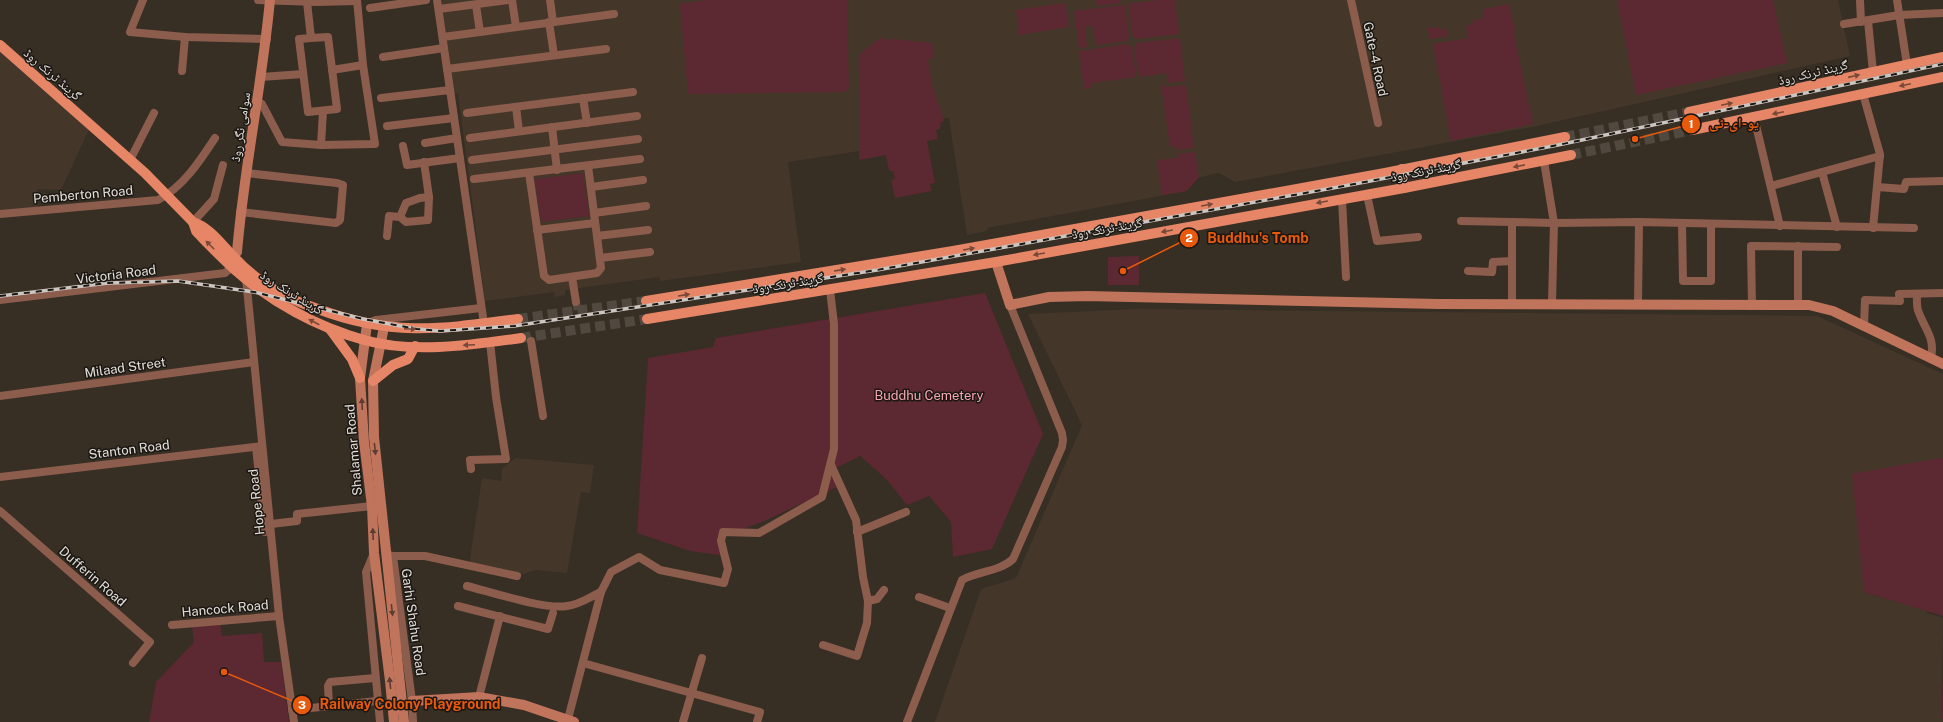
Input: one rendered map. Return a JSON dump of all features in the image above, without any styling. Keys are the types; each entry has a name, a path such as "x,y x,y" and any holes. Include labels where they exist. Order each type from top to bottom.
{"main road":[{"name":"گرینڈ ٹرنک روڈ","path":"0,45 130,160 167,195 193,222 196,231 232,268 282,304 329,328 365,340 381,343 415,346 490,342 521,338"},
{"name":"گرینڈ ٹرنک روڈ","path":"1689,112 1943,57"},
{"path":"1692,130 1943,77"},
{"name":"گرینڈ ٹرنک روڈ","path":"646,301 953,252 1402,169 1565,137"},
{"name":"گرینڈ ٹرنک روڈ","path":"647,319 996,262 1571,156"},
{"path":"1402,169 1404,188"},
{"name":"گرینڈ ٹرنک روڈ","path":"193,222 203,225 233,256 264,283 290,298 329,313 367,324 384,327 435,329 518,319"},
{"path":"329,328 352,359 360,378"},
{"path":"373,381 393,365 408,359 415,346"}],"street":[{"path":"143,0 130,32 185,37 266,39"},
{"path":"257,102 262,104 282,142 321,145 376,144 363,65 357,0 307,2 258,0"},
{"name":"سوامی نگر روڈ","path":"233,256 237,252 240,212 262,77 270,0"},
{"path":"370,8 426,0"},
{"path":"437,0 484,324"},
{"path":"439,9 508,0"},
{"path":"512,0 516,27"},
{"path":"550,0 554,55"},
{"name":"Gate-4 Road","path":"1351,0 1378,123"},
{"path":"1860,0 1873,72"},
{"path":"1897,0 1907,65"},
{"path":"307,2 311,38"},
{"path":"477,3 480,32"},
{"path":"1844,24 1865,22 1899,15 1943,13"},
{"path":"443,37 614,14"},
{"path":"182,71 185,37"},
{"path":"328,37 332,70 337,109 308,112 299,39 328,37"},
{"path":"383,57 444,48"},
{"path":"447,69 606,49"},
{"path":"332,70 363,65"},
{"path":"262,77 303,74"},
{"path":"381,98 450,90"},
{"path":"467,113 633,92"},
{"path":"1863,94 1880,156 1873,228"},
{"path":"583,98 587,123"},
{"path":"516,107 519,131"},
{"path":"321,145 323,111"},
{"path":"130,160 154,113"},
{"path":"470,138 637,116"},
{"path":"387,126 454,118"},
{"path":"1754,118 1780,226"},
{"path":"552,127 557,170"},
{"path":"167,195 198,164 215,138"},
{"path":"425,143 457,138"},
{"path":"472,160 638,139"},
{"path":"403,146 407,165 460,158"},
{"path":"1771,186 1880,156"},
{"path":"474,179 640,159"},
{"path":"1544,161 1554,222 1552,303"},
{"path":"386,236 389,216 400,217 406,222 428,220 429,197 424,162"},
{"path":"193,222 214,199 223,165"},
{"path":"529,173 544,276 546,278 572,277 597,273 601,268 588,166"},
{"path":"1822,172 1837,227"},
{"path":"240,212 336,223 340,220 343,185 337,183 246,173"},
{"path":"590,187 643,180"},
{"path":"1877,187 1904,189 1906,182 1943,181"},
{"path":"1367,194 1376,241 1418,237"},
{"name":"Pemberton Road","path":"0,214 158,200 167,195"},
{"path":"400,217 406,203 420,198 429,197"},
{"path":"1342,199 1346,277"},
{"path":"594,213 646,206"},
{"path":"1461,221 1639,222 1711,225 1914,228"},
{"path":"1512,222 1512,304"},
{"path":"1638,304 1639,222"},
{"path":"537,230 595,223"},
{"path":"1682,224 1683,280 1711,281 1711,225"},
{"path":"597,236 648,230"},
{"path":"1752,306 1751,246 1837,247"},
{"path":"1798,246 1798,305"},
{"path":"600,258 650,252"},
{"path":"1468,271 1492,272 1493,262 1512,261"},
{"path":"907,722 962,580 1003,567 1013,559 1063,440 1010,305 996,262"},
{"name":"Victoria Road","path":"0,300 225,273 232,268"},
{"path":"572,277 576,302"},
{"name":"Hope Road","path":"246,278 254,362 259,447 271,524 279,616 294,722"},
{"path":"412,701 479,698 524,705 571,721 583,663 601,592 611,572 639,557 660,570 724,583 728,569 721,540 723,532 759,533 822,497 834,449 834,324 830,290"},
{"path":"1864,326 1865,300 1900,301 1899,294 1943,293"},
{"path":"1917,294 1918,312 1931,338 1933,347 1931,358"},
{"path":"1010,305 1049,297 1087,296 1438,304 1552,303 1752,306 1798,305 1822,307 1943,364"},
{"path":"367,324 376,320 481,308"},
{"name":"Shalamar Road","path":"367,324 360,378 364,442 372,506 376,572 394,722"},
{"name":"Shalamar Road","path":"384,327 373,381 374,437 389,555 387,572 404,722"},
{"path":"531,341 543,416"},
{"path":"470,469 470,460 506,459 496,397 490,342"},
{"path":"1931,358 1943,361"},
{"name":"Milaad Street","path":"0,396 254,362"},
{"path":"259,447 264,532"},
{"name":"Stanton Road","path":"0,476 259,447"},
{"path":"823,645 857,656 867,623 868,601 862,577 856,520 830,465"},
{"path":"271,524 297,521 297,514 372,506"},
{"name":"Dufferin Road","path":"0,511 150,642 133,663"},
{"path":"858,532 906,512"},
{"path":"374,553 366,572 380,722"},
{"path":"389,555 425,556 517,576"},
{"name":"Garhi Shahu Road","path":"389,555 412,701 413,722"},
{"path":"467,586 551,606 566,607 601,592"},
{"path":"868,601 877,599 884,590"},
{"path":"919,598 950,608"},
{"path":"458,606 548,629 553,613"},
{"name":"Hancock Road","path":"172,625 279,616"},
{"path":"479,698 500,616"},
{"path":"683,722 702,658"},
{"path":"583,663 760,712 757,722"},
{"path":"329,706 328,686 330,682 375,678"},
{"path":"292,710 377,701"}],"shaded area":[{"path":"440,0 1838,0 1850,56 1532,127 1235,182 1219,173 1213,174 1198,178 1187,191 987,228 987,231 967,235 949,118 939,119 924,141 788,162 801,262 660,281 659,277 565,290 565,295 555,297 554,292 485,301 458,93 453,94"},
{"path":"0,45 91,125 61,190 37,189 38,208 0,213"},
{"path":"1136,309 1817,316 1943,374 1943,459 1940,458 1864,592 1927,611 1926,613 1943,618 1941,719 1943,719 1943,722 935,722 981,589 1016,578 1082,425 1028,314"},
{"path":"515,458 594,465 590,493 581,492 567,573 536,570 517,576 469,566 482,478 501,481 502,469"}],"green space":[{"path":"708,0 847,0 849,87 845,92 688,94 680,4"},
{"path":"1096,0 1120,0 1121,3 1097,6"},
{"path":"1158,0 1175,0 1179,34 1136,39 1133,37 1128,4"},
{"path":"1617,0 1773,0 1787,63 1636,95"},
{"path":"1065,3 1069,27 1018,35 1017,28 1019,28 1016,10"},
{"path":"1509,4 1515,30 1513,31 1533,124 1451,141 1433,44 1468,38 1466,26 1473,24 1472,21 1483,18 1484,9"},
{"path":"1125,5 1129,38 1127,41 1096,45 1092,25 1085,26 1087,47 1079,48 1074,11"},
{"path":"1427,26 1431,28 1439,27 1440,30 1447,29 1448,36 1430,39"},
{"path":"881,37 885,40 893,39 932,43 934,58 928,59 932,85 944,121 941,122 940,129 936,130 938,139 927,141 935,183 930,184 932,191 895,198 891,180 895,179 893,171 889,171 886,155 859,160 859,55"},
{"path":"1180,38 1185,81 1168,83 1166,73 1139,77 1134,47 1137,43"},
{"path":"1127,44 1132,47 1136,77 1092,83 1092,88 1084,89 1079,51"},
{"path":"1161,84 1164,84 1165,87 1186,85 1194,148 1176,150 1175,146 1170,147"},
{"path":"1195,152 1199,177 1187,191 1162,195 1157,160 1177,158 1177,154"},
{"path":"583,173 589,216 541,222 535,179"},
{"path":"1139,256 1139,285 1108,285 1108,257"},
{"name":"Buddhu Cemetery","path":"985,293 1043,434 992,549 953,557 951,522 929,496 907,505 886,479 860,456 832,470 839,486 762,522 723,536 726,556 690,551 637,533 648,358 713,347 716,338"},
{"path":"1940,458 1943,459 1943,616 1864,592 1852,474"},
{"path":"220,622 222,636 262,633 264,662 281,662 289,722 149,722 156,682 194,642 192,625"},
{"path":"1943,677 1943,719 1941,719"}],"tunnel":[{"path":"1565,137 1689,112"},
{"path":"1571,155 1692,130"},
{"path":"518,319 646,301"},
{"path":"576,302 578,311"},
{"path":"521,338 647,319"}],"railway":[{"path":"0,296 108,283 178,281 254,292 363,319 417,329 440,331 514,326 877,270 1344,186 1558,145 1943,64"}],"place":[{"name":"یو-ای-ٹی","path":"1635,139"},
{"name":"Buddhu's Tomb","path":"1123,271"},
{"name":"Railway Colony Playground","path":"224,672"}]}
